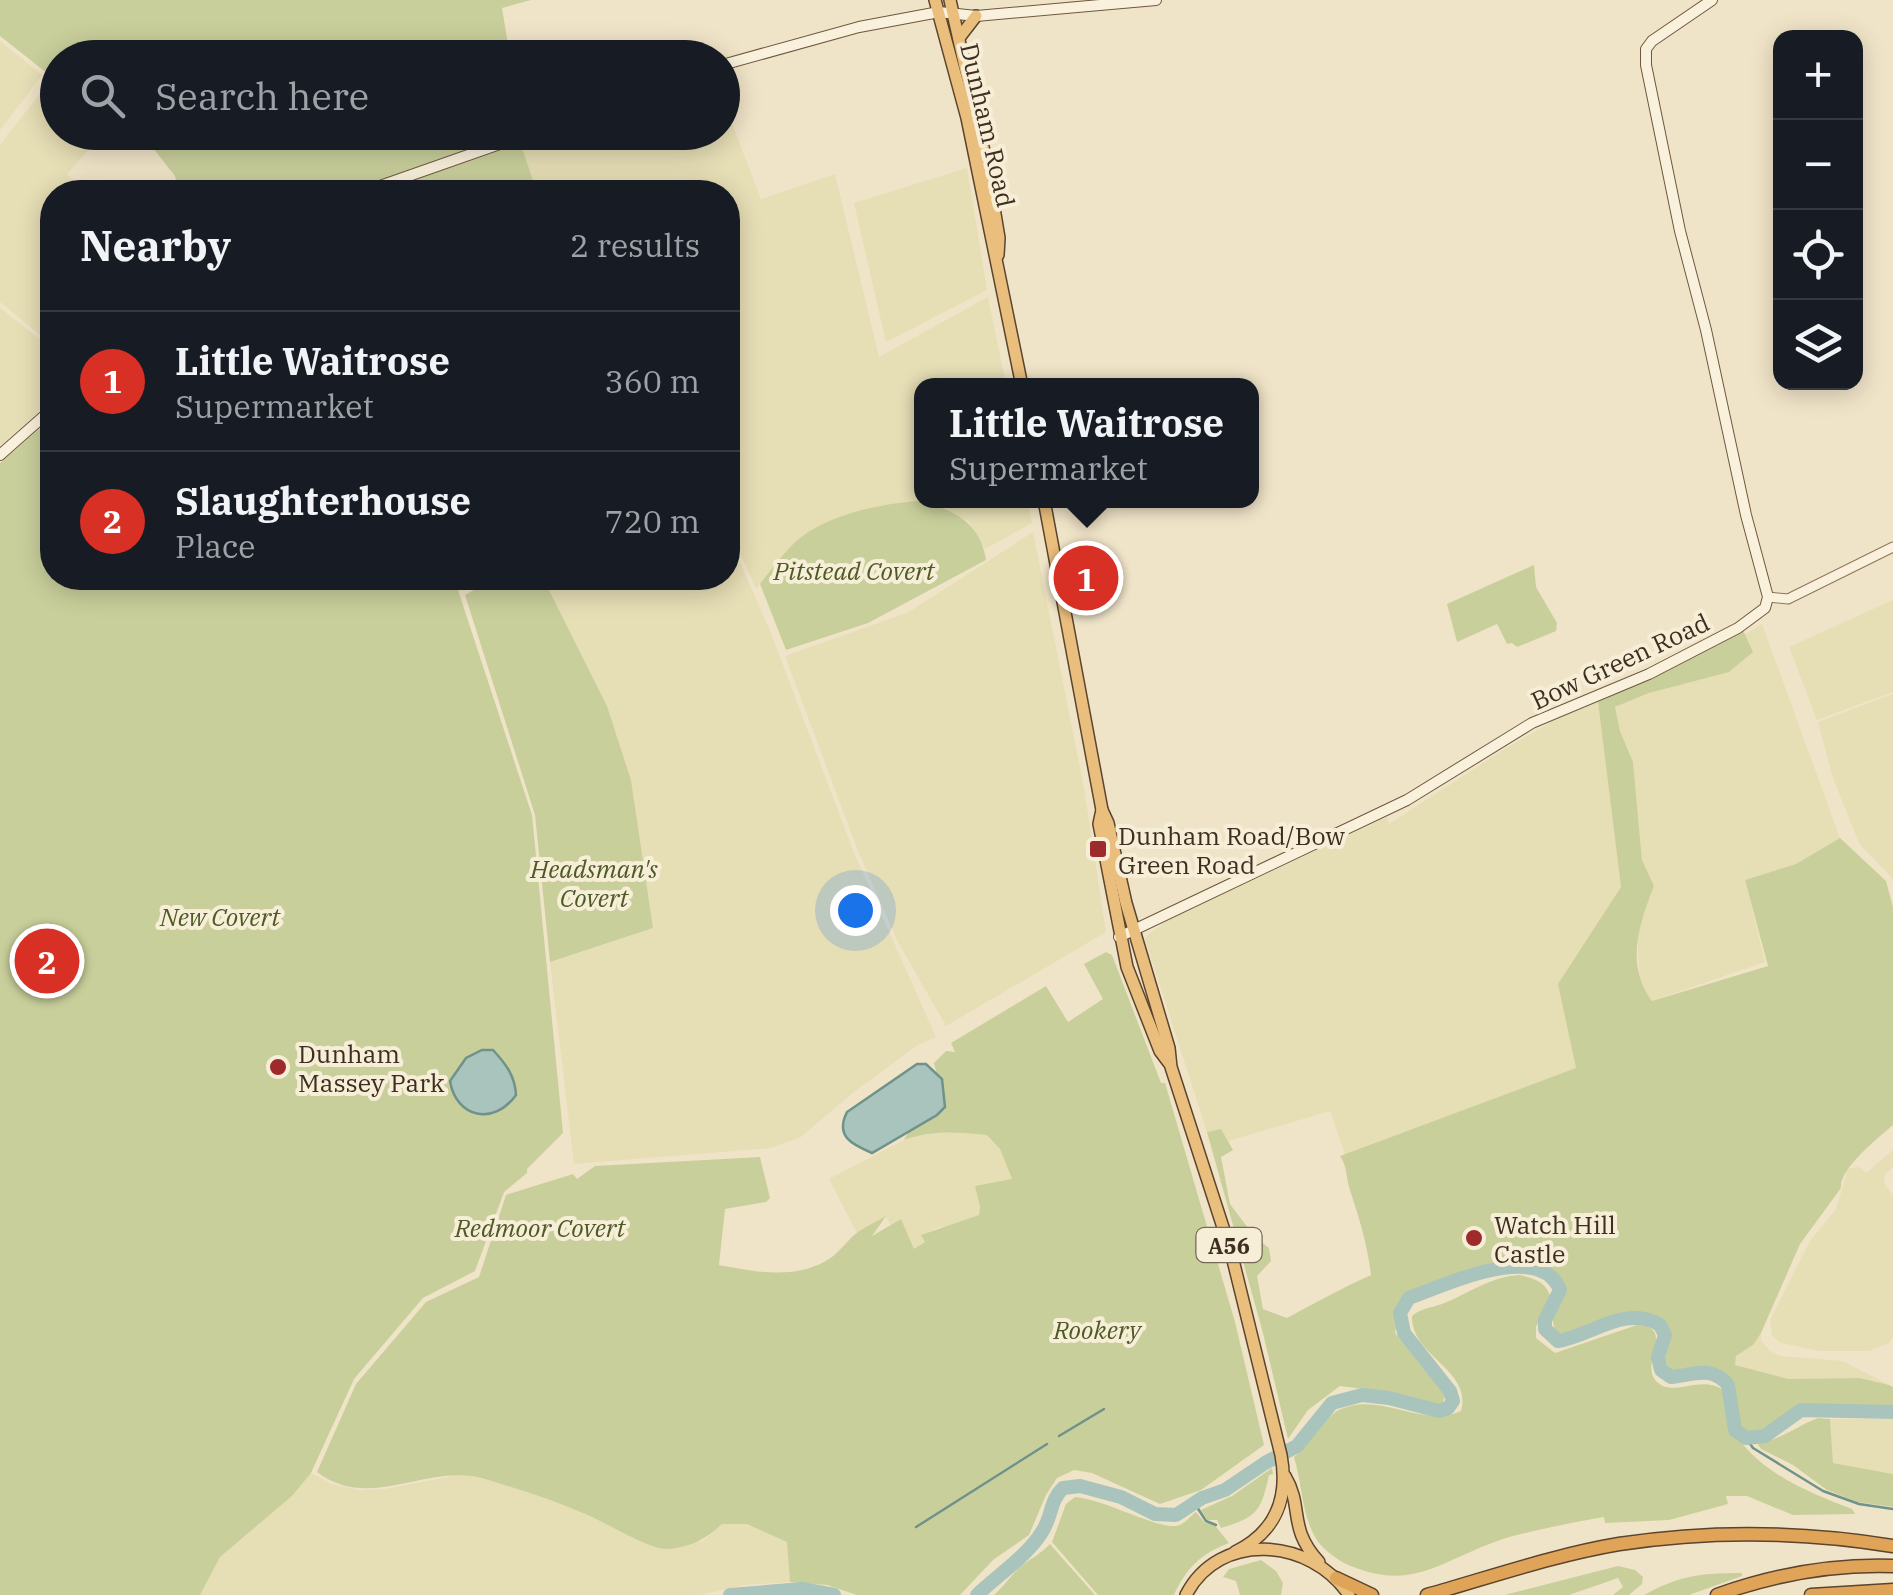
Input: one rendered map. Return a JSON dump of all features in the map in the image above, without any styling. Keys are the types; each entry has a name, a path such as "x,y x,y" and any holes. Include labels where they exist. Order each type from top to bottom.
{"highway":[{"name":"Dunham Road","path":"950,0 986,160 1000,238 998,259"},
{"name":"Dunham Road","path":"939,4 998,259 1020,378"},
{"path":"951,56 954,46 948,25 954,16"},
{"path":"959,38 976,16"},
{"name":"A56","path":"1045,508 1102,810 1171,1067 1231,1252 1284,1474 1280,1508 1268,1530 1210,1564 1186,1595"},
{"name":"A56","path":"1102,810 1099,824 1119,936 1147,1020 1171,1067"},
{"name":"A56","path":"1284,1474 1302,1541 1349,1595"},
{"path":"1427,1595 1586,1551 1670,1538 1771,1532 1817,1534 1893,1546"},
{"name":"A56","path":"1235,1552 1269,1548 1322,1566"},
{"path":"1717,1595 1815,1570 1893,1566"},
{"path":"1336,1578 1372,1595"},
{"path":"1812,1595 1893,1590"}],"main road":[{"path":"740,60 939,4 954,16 976,16 1156,0"},
{"path":"1712,0 1652,41 1646,48 1646,65 1680,231 1768,597"},
{"path":"397,180 483,150"},
{"path":"0,455 40,420"},
{"name":"Bow Green Road","path":"1119,936 1407,800 1546,716 1634,682 1738,628 1766,608 1768,597"}],"street":[{"path":"1768,597 1788,598 1893,546"}],"shaded area":[{"path":"0,41 40,73 40,78 0,130"},
{"path":"40,94 40,150 89,150 67,174 73,180 40,180 40,335 0,302 0,145"},
{"path":"740,144 761,199 835,174 879,357 988,297 1005,378 914,378 914,508 1029,508 1032,523 985,549 968,520 793,543 756,589 740,552 740,180 533,180 523,150 740,150"},
{"path":"967,168 987,290 886,342 854,203"},
{"path":"0,308 40,340 40,411 0,446"},
{"path":"1033,532 1084,788 1106,932 946,1026 898,942 858,851 785,656 909,612"},
{"path":"740,562 771,633 854,853 936,1037 918,1045 854,1092 801,1137 771,1148 574,1164 550,962 653,928 631,780 607,706 549,590 740,590"},
{"path":"1893,600 1893,692 1817,720 1789,647"},
{"path":"1762,624 1840,838 1796,864 1745,880 1765,962 1652,1001 1640,985 1637,929 1654,886 1642,860 1633,762 1615,707 1752,652 1745,634"},
{"path":"1893,694 1893,879 1859,843 1833,778 1818,722"},
{"path":"1598,702 1621,888 1559,984 1576,1069 1345,1154 1330,1111 1228,1141 1221,1129 1207,1132 1145,939 1149,934 1167,921 1387,817 1389,824 1503,750 1553,721"},
{"path":"951,1132 987,1134 1000,1149 1012,1180 980,1206 979,1215 938,1227 922,1236 925,1242 914,1250 901,1219 891,1225 886,1217 857,1233 829,1179 904,1140"},
{"path":"1893,1150 1893,1167 1885,1174 1884,1183 1893,1196 1893,1336 1889,1343 1869,1351 1820,1351 1781,1343 1772,1336 1770,1320 1810,1241 1836,1209 1848,1169 1859,1167 1866,1173"},
{"path":"1761,1333 1769,1350 1780,1356 1843,1361 1889,1385 1860,1378 1789,1379 1734,1365 1736,1356 1753,1345"},
{"path":"1830,1419 1893,1419 1893,1474 1833,1463"},
{"path":"311,1473 332,1484 359,1490 463,1474 520,1489 585,1513 702,1542 722,1524 747,1524 787,1541 790,1582 743,1585 701,1595 200,1595 220,1557 292,1496"}],"green space":[{"path":"0,0 531,0 502,8 507,40 40,40 40,68 0,36"},
{"path":"155,150 523,150 533,180 176,180"},
{"name":"Dunham Massey Park","path":"40,428 40,590 458,590 532,815 563,1133 504,1192 475,1271 423,1298 354,1379 311,1473 292,1496 220,1557 200,1595 0,1595 0,463"},
{"name":"Pitstead Covert","path":"914,501 914,508 942,508 953,513 978,535 986,560 868,623 786,650 760,584 787,551 817,527 885,505"},
{"path":"1534,565 1536,587 1557,623 1556,631 1517,647 1507,644 1497,624 1457,642 1447,604"},
{"name":"Headsman's Covert","path":"474,590 549,590 607,706 631,780 653,928 550,962 535,815 465,595"},
{"path":"1743,630 1753,652 1729,672 1649,693 1615,707 1633,762 1642,860 1654,886 1637,944 1639,973 1652,1001 1768,966 1745,880 1796,864 1840,838 1886,881 1893,907 1893,1125 1846,1172 1841,1188 1800,1244 1761,1333 1753,1345 1736,1356 1735,1365 1789,1379 1860,1378 1889,1385 1893,1387 1893,1409 1834,1404 1803,1406 1762,1431 1746,1435 1725,1373 1697,1367 1669,1371 1665,1358 1671,1335 1651,1314 1580,1336 1555,1332 1552,1317 1563,1287 1521,1263 1434,1286 1401,1301 1395,1333 1446,1393 1442,1405 1340,1386 1308,1410 1288,1439 1207,1132 1221,1129 1233,1150 1221,1157 1230,1204 1254,1236 1269,1248 1271,1261 1257,1276 1263,1309 1287,1318 1371,1275 1340,1156 1576,1068 1558,984 1621,887 1598,702"},
{"path":"1106,952 1112,955 1161,1083 1165,1083 1235,1322 1264,1445 1201,1490 1160,1504 1092,1473 1074,1470 1057,1478 1029,1535 993,1560 960,1595 857,1595 827,1585 790,1582 787,1542 747,1524 722,1524 704,1538 668,1549 638,1540 571,1508 481,1478 460,1475 357,1488 317,1472 356,1384 426,1302 479,1277 506,1195 573,1174 577,1179 595,1166 760,1157 770,1198 725,1209 719,1265 775,1272 816,1266 886,1216 872,1236 901,1219 914,1249 925,1242 921,1235 979,1215 975,1186 1012,1179 1000,1149 987,1135 935,1133 904,1140 941,1091 934,1063 946,1051 955,1052 951,1043 1046,986 1068,1022 1103,999 1084,964"},
{"path":"1520,1275 1540,1282 1549,1293 1551,1299 1536,1327 1536,1338 1555,1353 1637,1325 1649,1327 1656,1339 1651,1365 1656,1381 1670,1388 1705,1384 1723,1390 1732,1428 1754,1457 1785,1479 1852,1509 1855,1514 1793,1515 1747,1496 1726,1496 1728,1504 1669,1520 1605,1523 1604,1517 1518,1535 1408,1575 1368,1572 1334,1557 1318,1541 1309,1523 1294,1457 1332,1415 1352,1405 1384,1406 1431,1416 1461,1411 1458,1384 1420,1342 1412,1316 1489,1282"},
{"path":"1818,1418 1830,1419 1833,1463 1893,1474 1893,1507 1857,1502 1827,1490 1757,1443"},
{"path":"1272,1468 1260,1505 1250,1516 1221,1528 1217,1520 1207,1520 1201,1510 1232,1496"},
{"path":"1075,1497 1167,1525 1179,1525 1196,1512 1205,1523 1213,1523 1229,1543 1196,1563 1174,1595 1098,1595 1052,1542 1066,1504"},
{"path":"1050,1544 1095,1595 994,1595 1021,1566"},
{"path":"1261,1560 1276,1571 1283,1583 1281,1595 1240,1595 1236,1581 1223,1577 1229,1569"},
{"path":"1618,1566 1635,1570 1643,1577 1642,1584 1629,1595 1613,1595 1623,1587 1618,1578 1569,1595 1504,1595"},
{"path":"1742,1573 1689,1595 1644,1595 1692,1576"}],"water":[{"path":"482,1050 493,1050 502,1060 512,1076 516,1095 497,1111 477,1114 460,1103 450,1081 466,1058"},
{"path":"917,1064 926,1064 942,1079 945,1107 872,1153 847,1138 843,1127 847,1112"}],"waterway":[{"path":"977,1595 1036,1541 1063,1488 1080,1486 1121,1497 1155,1514 1176,1515 1297,1446 1332,1403 1362,1395 1439,1411 1448,1408 1453,1401 1450,1391 1404,1333 1400,1313 1409,1298 1490,1270 1533,1268 1549,1275 1560,1290 1545,1320 1545,1329 1558,1341 1621,1320 1647,1319 1660,1325 1665,1335 1658,1357 1661,1370 1671,1377 1709,1373 1722,1379 1728,1385 1735,1430 1746,1438 1765,1436 1801,1410 1893,1412"},
{"path":"1059,1436 1104,1409"},
{"path":"1746,1438 1753,1448 1823,1491 1859,1504 1893,1509"},
{"path":"916,1527 1047,1444"},
{"path":"1195,1504 1206,1521 1216,1525"},
{"path":"730,1595 802,1589 834,1595"}],"place":[{"name":"Little Waitrose","path":"1086,578"},
{"name":"Dunham Road/Bow Green Road","path":"1098,849"},
{"name":"Slaughterhouse","path":"47,961"},
{"name":"Dunham Massey Park","path":"278,1067"},
{"name":"Watch Hill Castle","path":"1474,1238"}],"park label":[{"name":"New Covert","path":"220,916"},
{"name":"Redmoor Covert","path":"540,1227"},
{"name":"Rookery","path":"1097,1329"}]}
